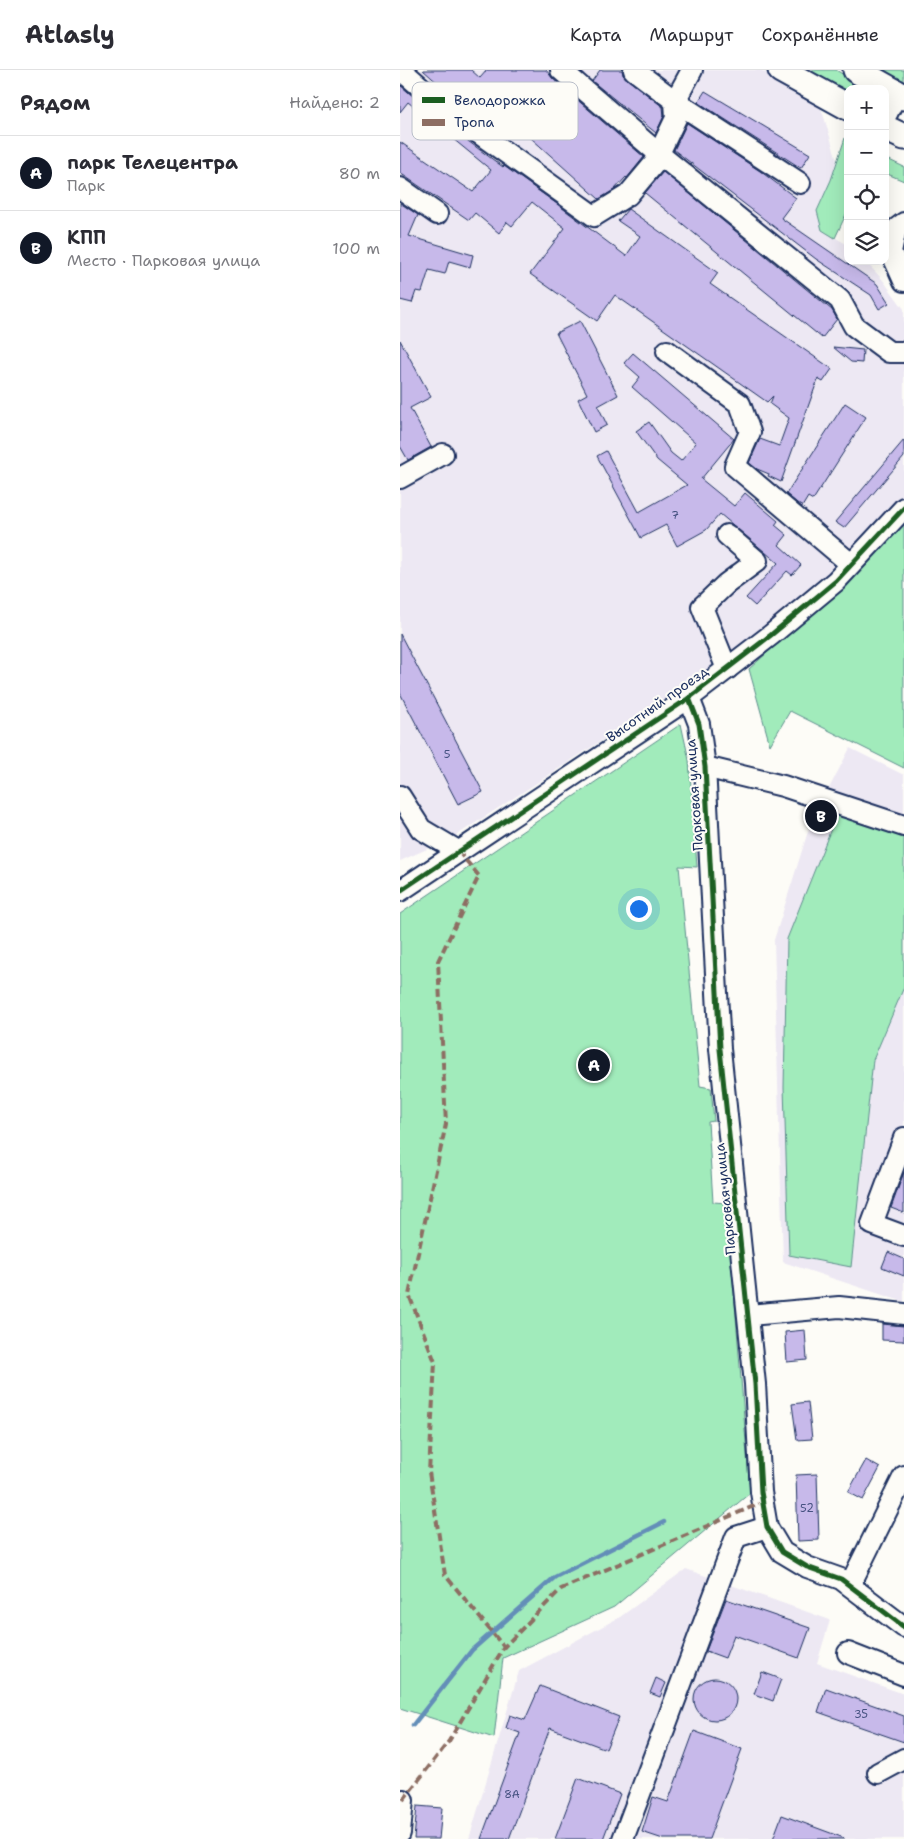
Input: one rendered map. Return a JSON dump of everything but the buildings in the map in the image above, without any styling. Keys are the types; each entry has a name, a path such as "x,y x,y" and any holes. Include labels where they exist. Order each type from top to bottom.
{"main road":[{"path":"781,70 844,105"},
{"path":"856,70 895,100"},
{"path":"889,130 904,137"}],"street":[{"path":"401,70 415,82"},
{"path":"561,70 575,82"},
{"path":"634,70 675,101 800,183"},
{"path":"488,140 594,216 628,195 654,164 676,118 675,101 692,70"},
{"path":"578,85 659,154 840,300 854,326 889,352 904,352"},
{"path":"400,188 437,214"},
{"path":"904,223 896,229 898,255 904,282"},
{"path":"667,351 740,404 750,432 735,466 851,564"},
{"path":"400,478 443,454"},
{"name":"Высотный проезд","path":"400,891 688,698 727,669 836,581 904,508"},
{"path":"727,535 757,562 726,584 702,607 727,669"},
{"name":"Парковая улица","path":"688,698 699,724 705,767 720,1049 755,1384 761,1492 768,1527 782,1552 807,1567 841,1579 904,1627"},
{"path":"705,767 783,786 904,826"},
{"path":"402,803 421,830 458,851"},
{"path":"902,1146 872,1224 904,1236"},
{"path":"748,1315 839,1307 904,1314"},
{"path":"850,1585 904,1476"},
{"path":"623,1839 736,1537 768,1527"},
{"path":"848,1653 904,1675"},
{"path":"878,1773 904,1759"},
{"path":"400,1833 403,1800"}],"shaded area":[{"path":"400,70 761,70 820,104 837,160 831,180 817,211 822,230 844,243 844,265 869,265 882,279 904,309 904,498 831,577 705,673 454,837 400,861"},
{"path":"850,748 904,775 904,1302 783,1262 774,940 810,825"},
{"path":"686,1569 830,1620 817,1663 904,1694 904,1839 469,1839 519,1671 620,1617"}],"green space":[{"path":"799,70 836,70 860,85 844,85 844,96"},
{"path":"877,70 904,70 904,84"},
{"path":"844,141 844,219 835,238 822,230 817,211 831,180"},
{"path":"889,160 904,167 904,181 889,175"},
{"path":"904,520 904,768 790,711 770,745 749,669 861,569"},
{"path":"681,724 689,760 697,867 679,866 700,1086 711,1088 714,1121 708,1122 713,1202 727,1203 750,1493 614,1607 503,1658 494,1738 400,1708 400,914"},
{"path":"837,814 904,837 904,987 873,1060 851,1267 789,1255 784,1087 787,939"}],"waterway":[{"path":"413,1725 472,1650 555,1577 664,1522"}],"marked path":[{"path":"458,851 479,876 438,961 446,1124 409,1295 435,1362 429,1472 445,1575 504,1647"},
{"path":"403,1800 449,1741 504,1647 561,1589 763,1502"}],"cycle path":[{"path":"400,891 689,698 771,635 836,581 904,508"},
{"path":"689,698 699,724 705,767 720,1049 755,1384 761,1492 767,1527 782,1552 807,1567 841,1579 904,1627"}],"place":[{"name":"КПП","path":"821,816"},
{"name":"парк Телецентра","path":"594,1065"}]}
